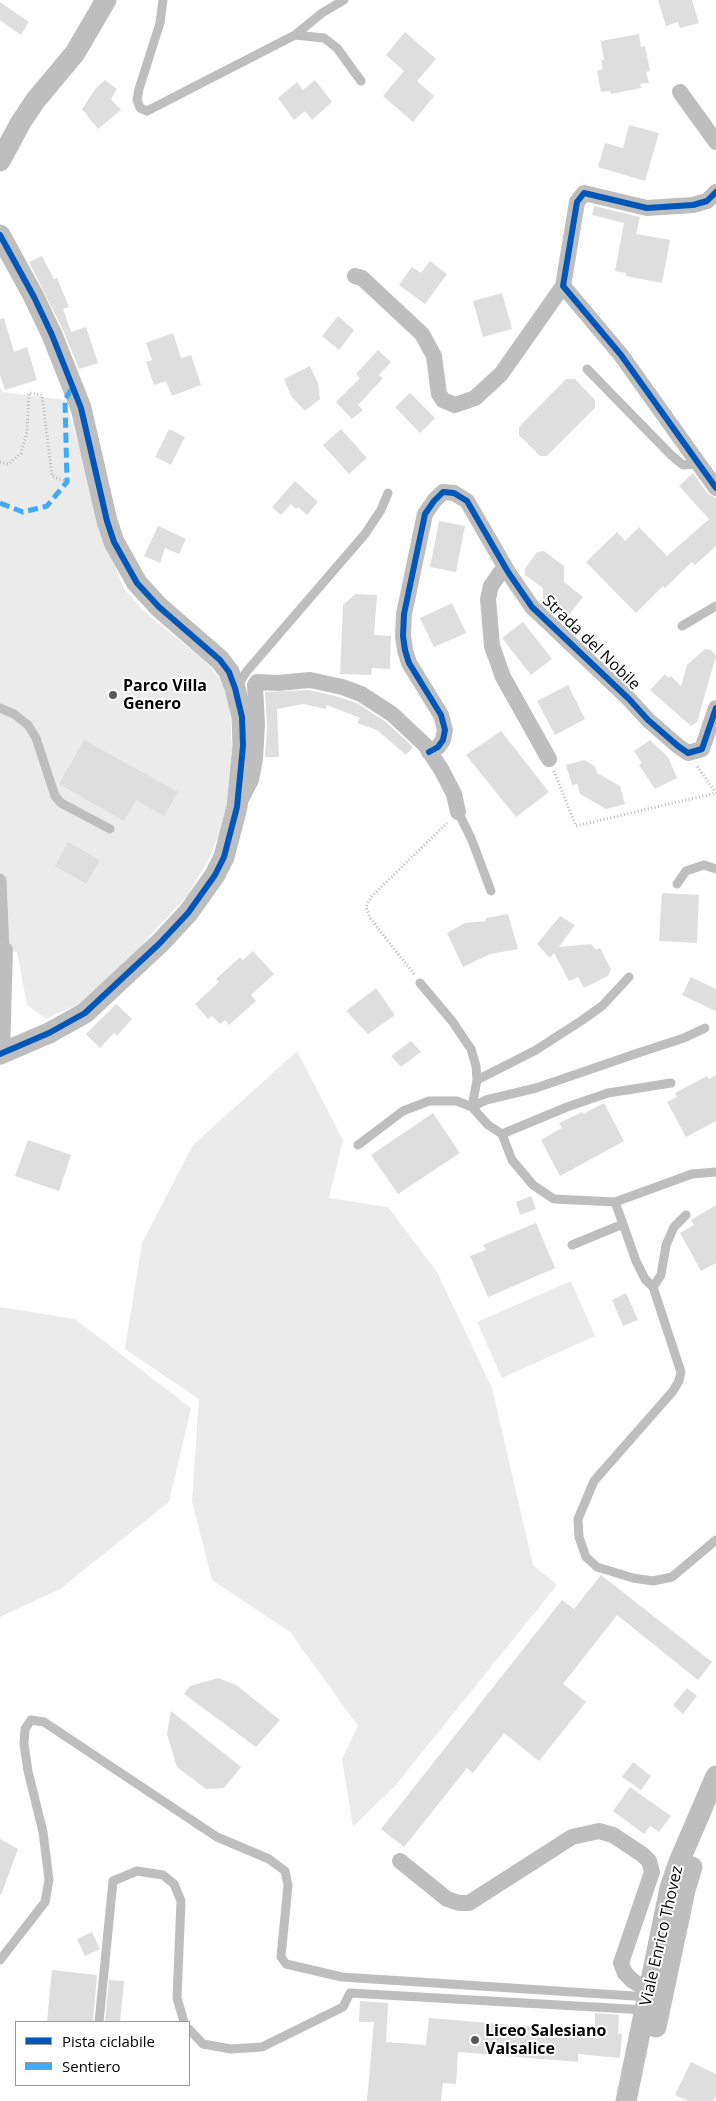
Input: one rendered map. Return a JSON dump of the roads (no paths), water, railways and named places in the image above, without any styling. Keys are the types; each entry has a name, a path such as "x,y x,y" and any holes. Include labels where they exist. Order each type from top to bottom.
{"street":[{"path":"0,161 21,122 35,101 75,53 106,0"},
{"path":"680,92 716,142"},
{"path":"355,276 362,278 422,334 434,356 439,394 443,400 455,405 475,398 502,374 563,286 576,202 584,193 647,208 693,205 707,201 716,192"},
{"path":"0,235 38,305 76,393 107,521 124,564 148,596 220,660 229,672 242,717 243,746 237,807 226,849 215,875 188,913 160,943 84,1013 49,1033 1,1053 5,950"},
{"path":"563,286 575,297 621,355 716,488"},
{"name":"Strada del Nobile","path":"429,752 438,747 443,740 445,730 441,715 409,663 404,650 404,621 425,514 443,492 454,493 467,501 508,572 532,607 629,699 648,720 678,746 688,753 702,750 716,708"},
{"path":"508,572 500,573 491,586 488,598 492,646 503,677 549,759"},
{"path":"237,807 250,780 255,758 257,725 254,689 257,682 278,683 310,680 342,687 362,694 392,714 425,745 442,768 454,794 458,812"},
{"name":"Viale Enrico Thovez","path":"640,2101 652,2001 670,1888 679,1862 716,1776"},
{"name":"Viale Enrico Thovez","path":"626,2101 652,2001 685,1890 692,1868 716,1811"},
{"path":"400,1861 447,1899 459,1903 469,1903 572,1837 599,1832 613,1835 643,1855 648,1861 652,1872 621,1964 625,1973 652,2001"}],"lane":[{"path":"163,0 160,23 137,100 140,108 147,111 295,35 322,13 344,0"},
{"path":"295,35 324,38 338,48 361,81"},
{"path":"587,370 671,455 683,465 699,464"},
{"path":"235,688 365,534 381,510 388,493"},
{"path":"682,626 716,606"},
{"path":"0,708 14,714 28,725 36,738 55,796 61,803 110,829"},
{"path":"458,812 491,890"},
{"path":"677,884 686,871 704,865 716,870"},
{"path":"0,878 2,880 5,950"},
{"path":"477,1080 536,1050 581,1021 602,1006 629,977"},
{"path":"420,983 452,1021 471,1049 476,1066 477,1080 472,1106"},
{"path":"472,1106 486,1100 536,1088 666,1044 705,1028"},
{"path":"502,1134 566,1107 608,1093 671,1084"},
{"path":"358,1145 403,1112 429,1101 457,1100 472,1106 488,1125 502,1134 512,1160 533,1185 554,1199 614,1202 692,1174 716,1172"},
{"path":"614,1202 636,1261 645,1278 653,1287 681,1372 679,1381 594,1480 578,1519 579,1537 586,1557 597,1567 632,1578 653,1580 672,1577 716,1540"},
{"path":"653,1287 661,1275 666,1245 674,1227 686,1215"},
{"path":"572,1245 623,1224"},
{"path":"0,1960 44,1902 49,1880 43,1832 28,1771 24,1744 25,1729 31,1720 44,1722 217,1837 269,1859 285,1871 288,1885 281,1957 286,1964 342,1977 652,2001"},
{"path":"98,2021 113,1880 137,1871 163,1875 174,1884 181,1901 177,1998 184,2021"},
{"path":"190,2030 203,2044 231,2049 262,2047 343,2007 350,1993 652,2001"}],"place":[{"name":"Parco Villa Genero","path":"113,695"},
{"name":"Liceo Salesiano Valsalice","path":"475,2040"}]}
